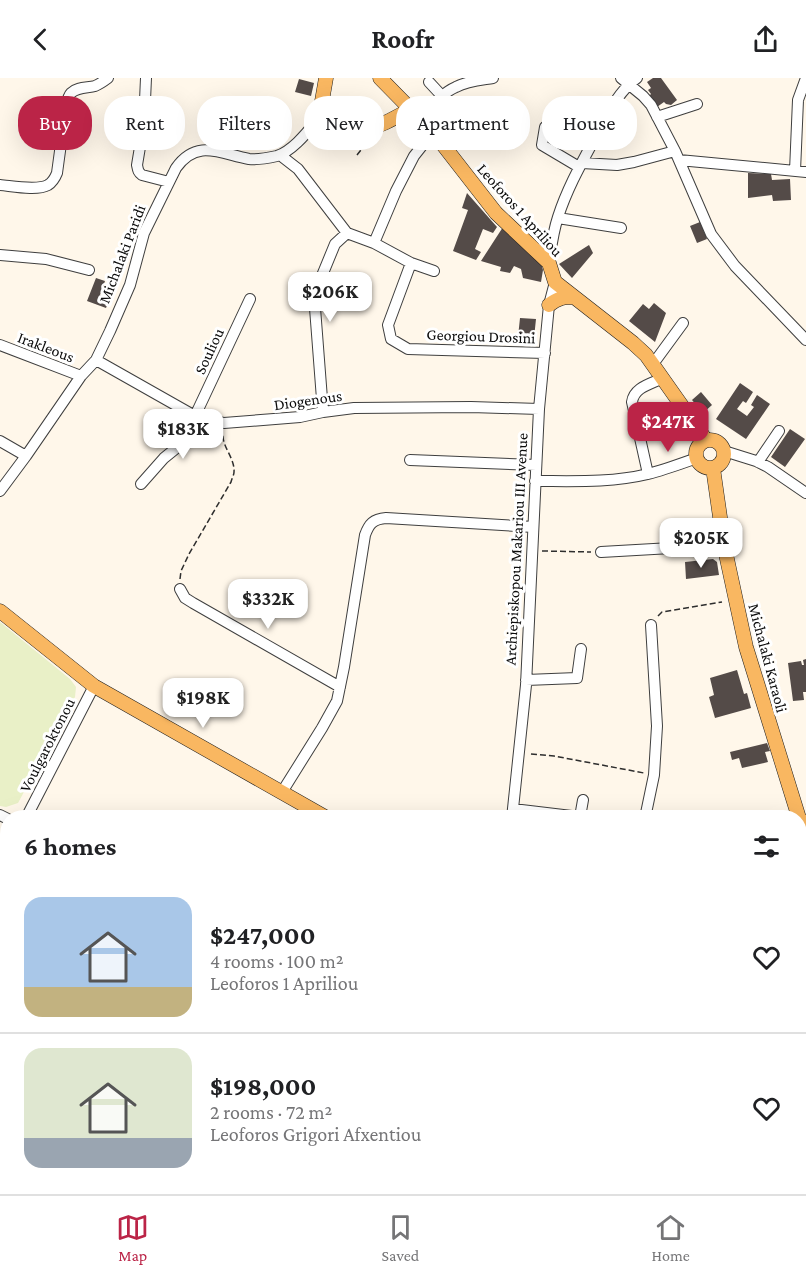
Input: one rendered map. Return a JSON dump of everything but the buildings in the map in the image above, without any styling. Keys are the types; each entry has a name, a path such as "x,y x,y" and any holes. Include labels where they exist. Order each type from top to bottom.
{"main road":[{"path":"323,96 326,78"},
{"name":"Leoforos 1 Apriliou","path":"380,78 398,96"},
{"name":"Leoforos 1 Apriliou","path":"447,150 496,213 549,263 555,282 633,343 652,364 706,440"},
{"path":"549,304 563,297 574,297"},
{"path":"706,440 715,441 724,451 721,464 713,468 701,465 697,458 697,449 706,440"},
{"name":"Michalaki Karaoli","path":"713,468 724,545 735,599 753,670 797,810"},
{"path":"0,611 94,686 313,810"}],"street":[{"path":"0,184 42,187 54,180 68,98 78,89 94,87 108,78"},
{"path":"146,78 144,123 138,170 142,175 169,182"},
{"path":"429,82 442,96 455,87 493,78"},
{"path":"553,150 580,165 617,165 677,156 801,172 798,100 806,78"},
{"path":"549,263 558,218 570,186 629,80 647,100 657,117 677,156 711,234 735,266 806,340"},
{"path":"657,117 697,104"},
{"path":"304,134 280,155 298,169 347,233 374,243 411,263 434,271"},
{"path":"374,243 396,191 419,150"},
{"name":"Michalaki Paridi","path":"0,491 81,376 96,360 130,285 144,233 182,159 190,153 214,151 251,159 280,155"},
{"path":"558,218 621,228"},
{"path":"323,412 314,295 335,244 347,233"},
{"path":"0,255 46,259 89,270"},
{"name":"Georgiou Drosini","path":"411,263 388,325 391,339 408,349 545,353"},
{"name":"Archiepiskopou Makariou III Avenue","path":"513,810 526,680 539,409 549,304 555,282"},
{"name":"Souliou","path":"195,416 250,299"},
{"path":"652,364 683,323"},
{"name":"Irakleous","path":"0,345 81,376"},
{"name":"Diogenous","path":"96,360 195,416 224,423 300,417 354,408 539,409"},
{"path":"648,474 632,402 640,388 663,378"},
{"path":"141,484 164,458 211,420"},
{"path":"758,462 779,431"},
{"path":"0,441 26,456"},
{"path":"724,451 768,467 806,493"},
{"path":"535,481 605,480 648,474 697,458"},
{"path":"410,460 536,465"},
{"path":"282,792 337,701 368,526 378,518 386,518 533,527"},
{"path":"601,552 724,545"},
{"path":"180,589 185,598 193,603 340,687"},
{"path":"647,810 654,775 657,726 651,625"},
{"path":"526,680 577,678 581,649"},
{"name":"Voulgaroktonou","path":"30,810 94,686"},
{"path":"581,810 583,800"}],"path":[{"path":"180,589 181,571 231,482 234,472 222,438 224,423"},
{"path":"532,551 601,552"},
{"path":"651,625 662,612 735,599"},
{"path":"519,753 554,756 654,775"}],"green space":[{"path":"0,622 70,679 76,687 75,697 18,803 6,807 0,806"}]}
